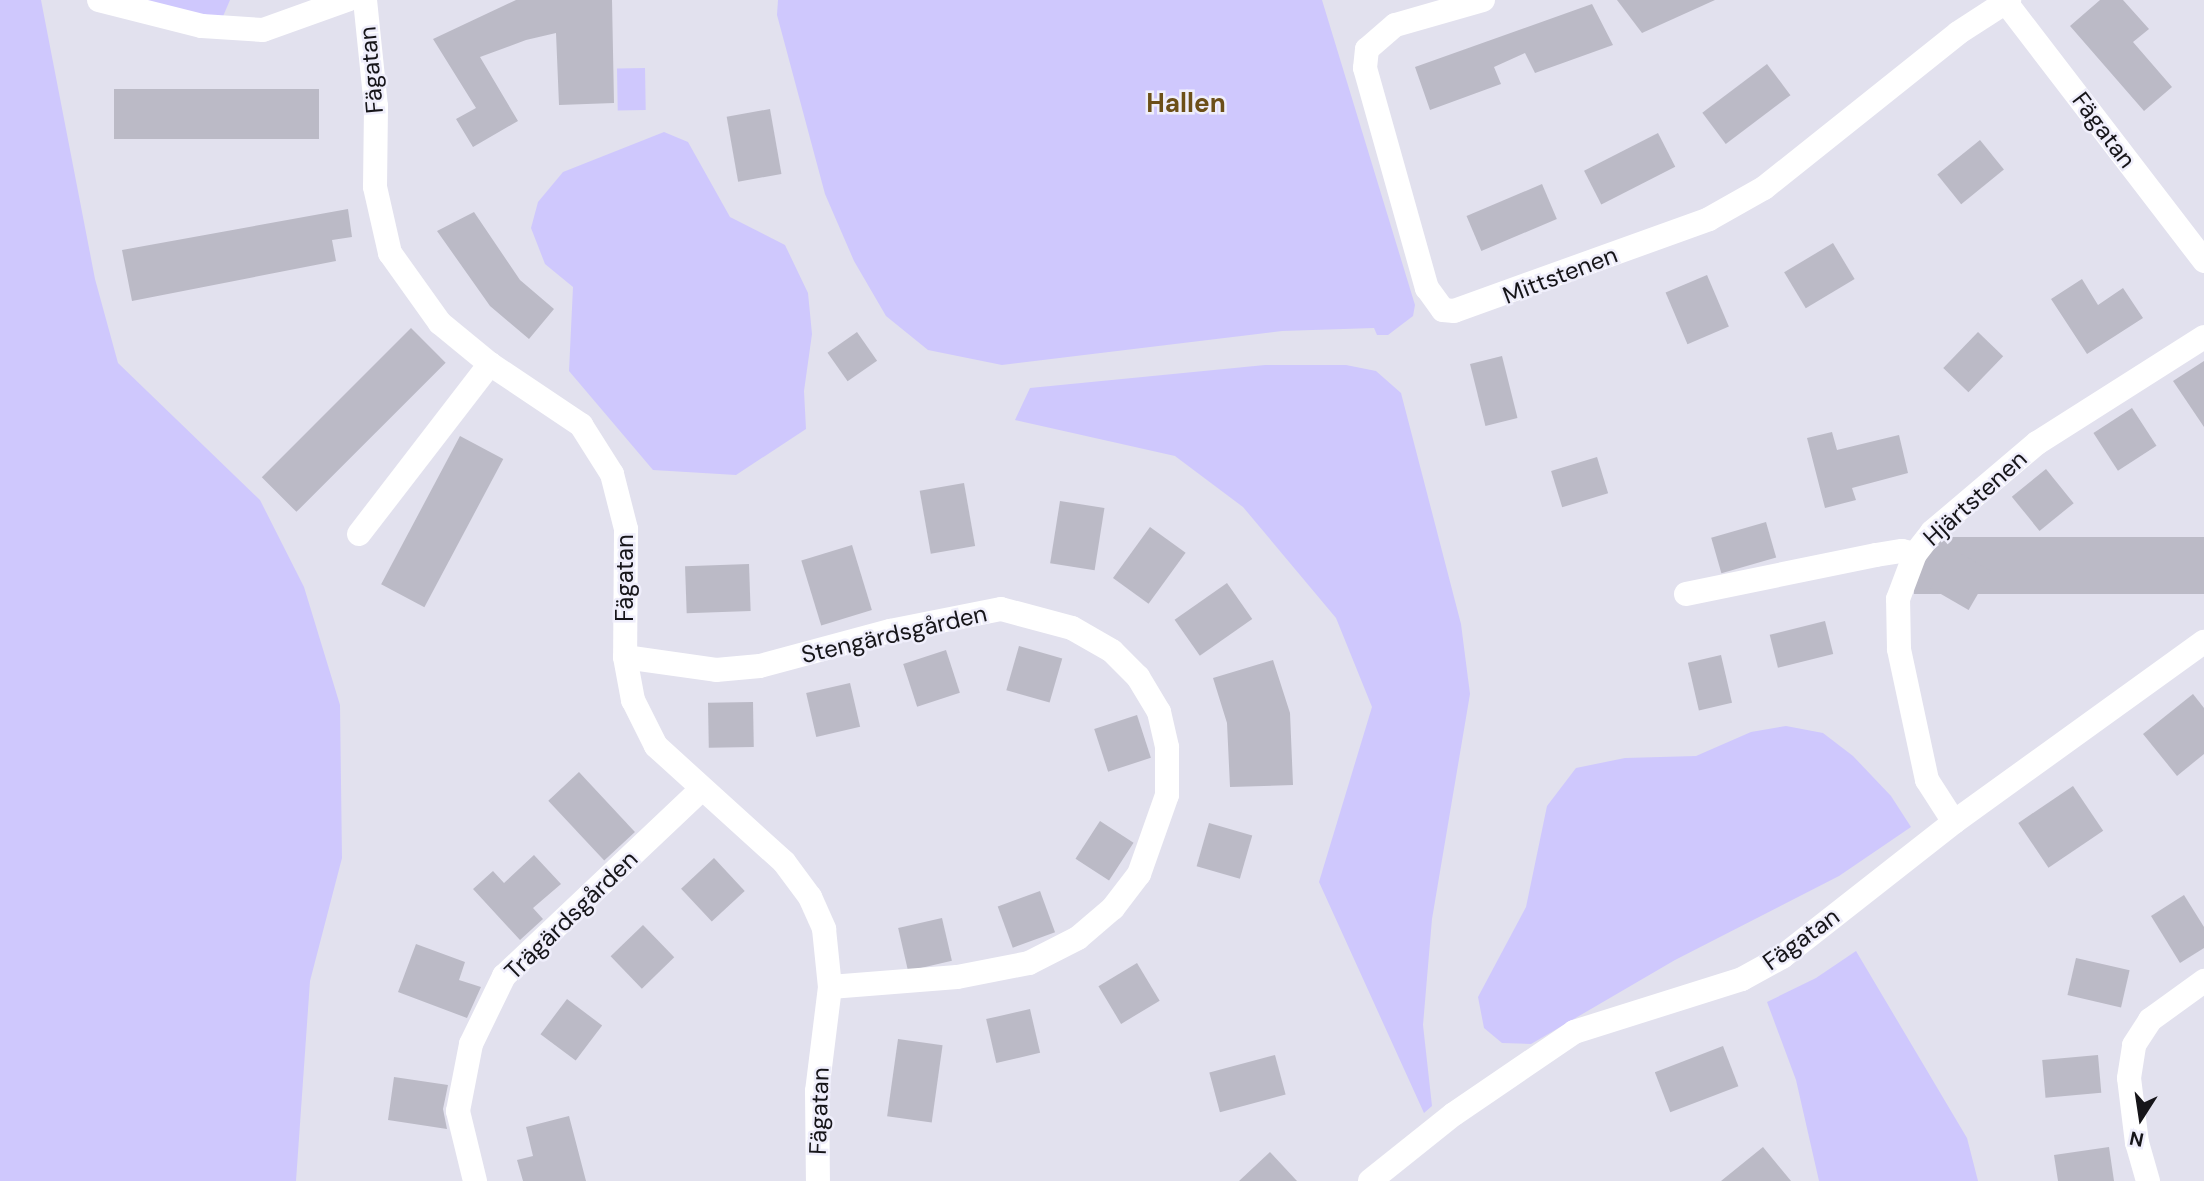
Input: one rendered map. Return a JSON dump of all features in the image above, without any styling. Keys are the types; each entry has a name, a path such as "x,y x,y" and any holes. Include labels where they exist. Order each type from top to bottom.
{"street":[{"path":"99,0 202,26 263,30 347,0"},
{"name":"Fägatan","path":"365,0 376,106 375,187 390,253 440,323 490,364 581,425 612,474 626,529 625,657 633,700 656,746 701,790 765,841 810,897 829,949 830,988 817,1091 818,1181"},
{"name":"Mittstenen","path":"1483,0 1395,25 1367,48 1364,68 1427,288 1443,310 1454,311 1709,219 1764,188 1958,33 2006,1"},
{"name":"Fägatan","path":"2006,1 2204,261"},
{"name":"Hjärtstenen","path":"1954,822 1927,780 1899,649 1898,599 1915,554 1932,531 2037,443 2204,337"},
{"path":"359,534 490,364"},
{"path":"1686,594 1876,555 1902,551 1915,554"},
{"name":"Stengärdsgården","path":"625,657 716,670 760,666 890,631 1002,609 1072,628 1112,651 1138,677 1159,712 1167,747 1167,795 1139,874 1113,908 1078,938 1029,962 957,977 830,988"},
{"name":"Fägatan","path":"1370,1181 1454,1114 1574,1032 1742,979 1782,957 1954,822 2204,642"},
{"name":"Trägärdsgården","path":"475,1181 458,1111 471,1044 504,975 701,790"},
{"path":"2148,1181 2137,1143 2129,1078 2134,1045 2150,1020 2204,981"}],"shaded area":[{"path":"0,0 41,0 95,279 118,363 260,500 304,587 340,705 342,858 310,981 296,1181 0,1181"},
{"path":"132,0 230,0 221,21"},
{"path":"778,0 1322,0 1415,305 1413,316 1388,335 1377,335 1374,328 1282,331 1002,365 928,350 886,316 854,261 825,194 777,15"},
{"path":"617,68 645,68 646,110 618,110"},
{"path":"664,132 688,142 730,217 785,245 808,293 812,334 804,391 806,429 736,475 653,470 569,371 573,287 545,264 531,228 538,202 563,172"},
{"path":"1265,365 1346,365 1376,371 1401,393 1461,624 1470,694 1432,919 1423,1025 1432,1106 1424,1113 1319,882 1372,707 1336,618 1243,507 1175,456 1015,420 1030,388"},
{"path":"1786,726 1823,733 1853,756 1891,796 1911,827 1839,876 1675,960 1531,1044 1502,1043 1484,1028 1478,997 1526,907 1547,806 1576,768 1625,758 1696,756 1751,732"},
{"path":"1856,951 1967,1138 1978,1181 1819,1181 1796,1080 1767,1002 1816,978"}],"building":[{"path":"516,0 612,0 614,103 559,105 556,33 526,40 480,57 518,121 473,147 456,119 476,108 433,39"},
{"path":"1617,0 1715,0 1642,33"},
{"path":"2100,0 2123,0 2149,29 2133,42 2172,87 2144,111 2070,26"},
{"path":"1592,4 1613,45 1535,73 1525,53 1494,67 1501,84 1430,110 1415,67"},
{"path":"1767,64 1790,95 1726,144 1702,113"},
{"path":"114,89 319,89 319,139 114,139"},
{"path":"770,109 781,174 738,182 727,117"},
{"path":"1658,133 1675,167 1601,205 1584,171"},
{"path":"1980,140 2004,170 1961,204 1937,175"},
{"path":"1542,184 1557,219 1481,251 1467,216"},
{"path":"348,209 352,237 332,240 336,261 132,301 122,250"},
{"path":"474,212 520,280 554,309 529,339 490,306 437,231"},
{"path":"1833,243 1855,279 1806,308 1784,272"},
{"path":"1707,275 1729,327 1687,344 1666,293"},
{"path":"2082,279 2098,305 2123,288 2143,318 2087,354 2051,299"},
{"path":"411,328 446,363 296,512 262,477"},
{"path":"857,332 877,361 848,381 828,353"},
{"path":"1978,332 2003,356 1968,392 1943,368"},
{"path":"1502,356 1517,418 1485,426 1470,364"},
{"path":"2204,361 2204,427 2173,381"},
{"path":"2132,408 2157,446 2118,471 2093,433"},
{"path":"1832,432 1837,450 1899,435 1908,473 1852,488 1856,500 1825,508 1807,438"},
{"path":"460,436 503,459 424,607 381,584"},
{"path":"1597,457 1608,493 1562,507 1551,471"},
{"path":"2046,469 2074,503 2039,531 2012,497"},
{"path":"964,483 975,546 931,554 920,491"},
{"path":"1060,501 1104,508 1095,570 1050,563"},
{"path":"1766,522 1776,558 1721,573 1711,538"},
{"path":"1150,527 1186,553 1149,604 1113,578"},
{"path":"1914,537 2204,537 2204,594 1914,594"},
{"path":"852,545 872,610 821,626 801,560"},
{"path":"1953,549 1991,571 1969,610 1930,588"},
{"path":"749,564 751,611 687,613 685,566"},
{"path":"1227,583 1252,619 1200,656 1175,620"},
{"path":"1825,621 1833,654 1778,668 1770,635"},
{"path":"1019,646 1062,658 1050,703 1006,690"},
{"path":"946,650 960,693 917,707 903,664"},
{"path":"1721,655 1732,703 1699,710 1688,663"},
{"path":"1273,660 1290,713 1293,785 1230,787 1227,723 1213,678"},
{"path":"850,683 860,727 816,737 806,693"},
{"path":"2193,694 2204,708 2204,754 2177,776 2143,734"},
{"path":"753,702 754,747 709,748 708,703"},
{"path":"1137,715 1151,758 1108,772 1094,729"},
{"path":"579,772 635,832 604,861 548,801"},
{"path":"2073,786 2103,831 2048,868 2018,823"},
{"path":"1100,821 1134,843 1109,881 1075,859"},
{"path":"1209,823 1252,835 1240,879 1197,866"},
{"path":"534,855 561,884 533,908 543,919 520,940 473,889 493,871 504,883"},
{"path":"714,858 745,891 712,922 681,889"},
{"path":"1040,891 1055,932 1013,948 998,906"},
{"path":"2184,895 2204,927 2204,948 2180,963 2151,916"},
{"path":"942,918 952,961 908,971 898,928"},
{"path":"643,925 674,957 642,989 611,956"},
{"path":"416,944 465,962 459,980 481,987 467,1018 398,992"},
{"path":"2076,958 2130,970 2121,1007 2067,995"},
{"path":"1137,963 1160,1001 1121,1024 1098,986"},
{"path":"567,999 602,1025 576,1061 541,1034"},
{"path":"1030,1009 1040,1053 996,1063 986,1019"},
{"path":"898,1039 943,1045 932,1123 887,1116"},
{"path":"1723,1046 1738,1086 1670,1112 1655,1072"},
{"path":"1275,1055 1286,1095 1220,1112 1209,1073"},
{"path":"2098,1055 2101,1093 2046,1098 2042,1060"},
{"path":"394,1077 448,1085 443,1109 447,1129 388,1120"},
{"path":"569,1116 586,1181 523,1181 517,1160 533,1156 526,1127"},
{"path":"1763,1147 1791,1181 1721,1181"},
{"path":"2109,1147 2114,1181 2058,1181 2054,1155"},
{"path":"1270,1152 1297,1181 1239,1181"}],"district":[{"name":"Hallen","path":"1186,104"}]}
